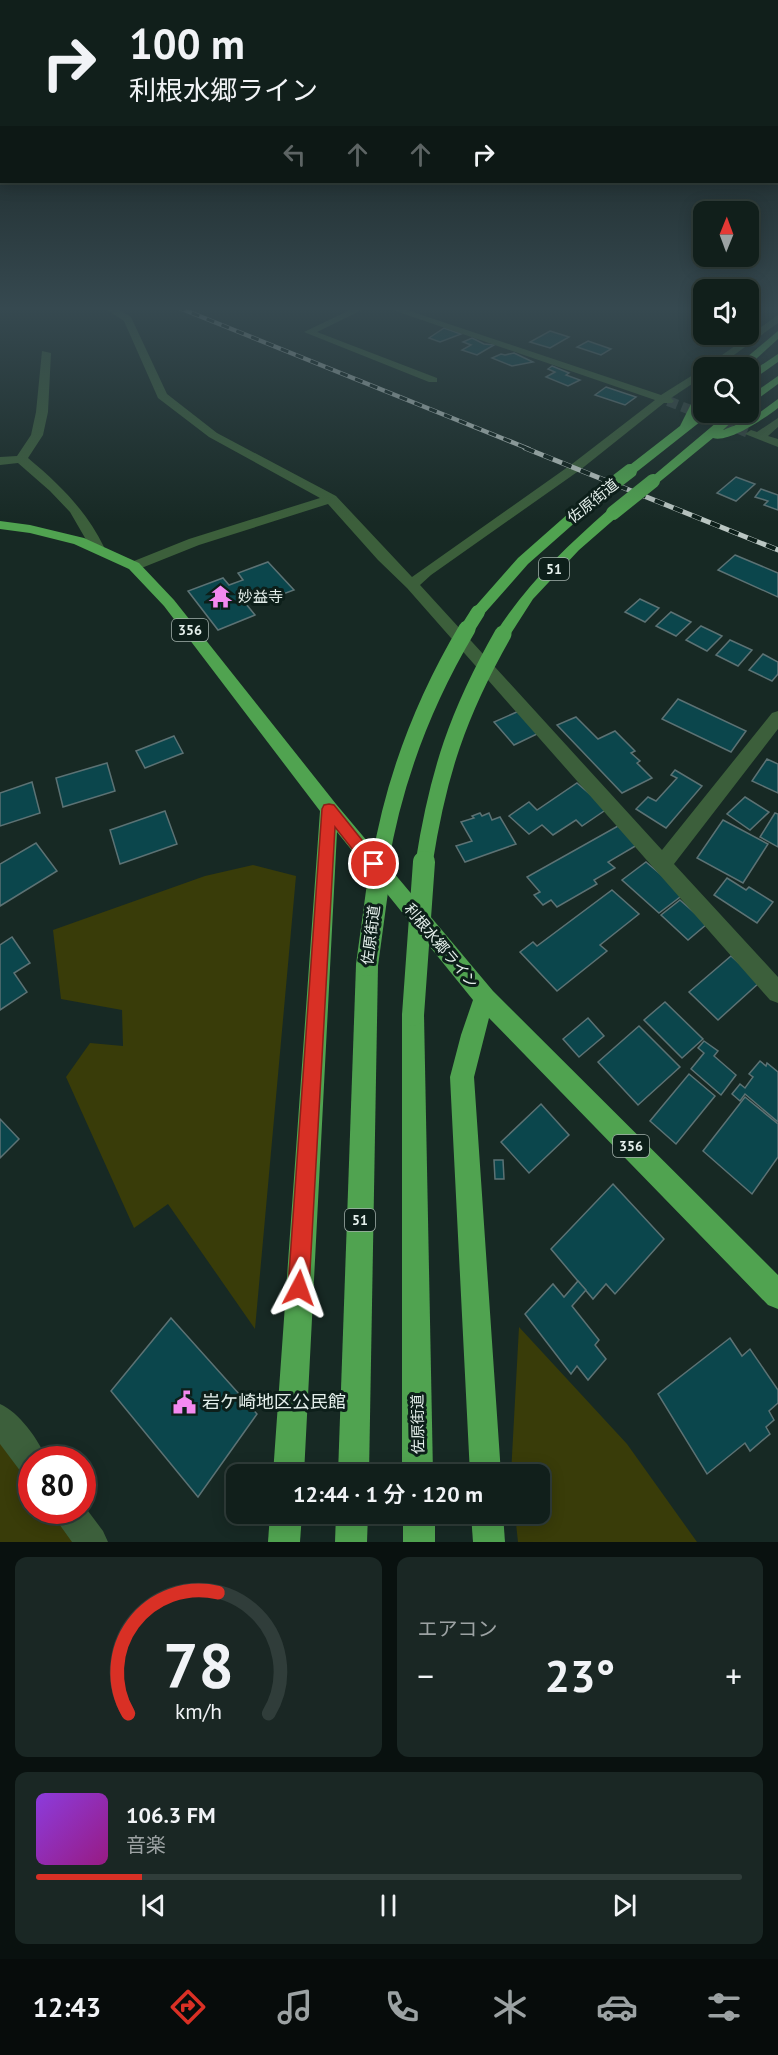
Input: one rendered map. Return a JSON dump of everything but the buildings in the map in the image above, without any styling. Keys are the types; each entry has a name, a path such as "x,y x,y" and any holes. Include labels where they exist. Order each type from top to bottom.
{"highway":[{"path":"759,394 778,379"},
{"path":"699,443 755,421 778,402"},
{"path":"681,432 693,410"},
{"name":"佐原街道","path":"353,1464 367,965 387,834 404,759 430,697 453,651 478,612 523,561 591,501 693,422"},
{"name":"佐原街道","path":"418,1464 413,1016 418,898 427,832 441,769 459,717 480,670 528,596 574,547 724,423"},
{"name":"利根水郷ライン","path":"0,525 30,529 97,547 134,566 169,603 329,809 485,998 778,1295"},
{"path":"289,1464 329,809"},
{"path":"484,1464 462,1077 472,1035 485,998"},
{"path":"284,1542 285,1524"},
{"path":"351,1542 352,1524"},
{"path":"418,1524 419,1542"},
{"path":"488,1524 489,1542"}],"street":[{"path":"21,459 36,435 42,411 44,379"},
{"path":"154,379 162,396 213,435 331,499 383,557 412,585 778,993"},
{"path":"603,379 665,400"},
{"path":"412,585 426,572 576,467 693,379"},
{"path":"778,421 755,436 778,443"},
{"path":"0,461 21,459 52,484 88,525 97,547"},
{"path":"134,566 194,542 331,499"},
{"path":"662,865 778,717"},
{"path":"0,1419 21,1446"},
{"path":"78,1524 92,1542"}],"shaded area":[{"path":"253,865 296,876 255,1329 168,1204 134,1228 66,1077 90,1043 123,1046 122,1010 61,999 53,930 205,876"},
{"path":"519,1327 627,1444 697,1542 518,1542 516,1524 550,1524 550,1464 512,1464"},
{"path":"0,1419 20,1446 18,1446 18,1524 78,1524 92,1542 0,1542"}],"tunnel":[{"path":"668,401 751,434"}],"railway":[{"path":"355,379 529,449"},
{"path":"525,448 778,550"}],"place":[{"name":"妙益寺","path":"220,597"},
{"name":"岩ケ崎地区公民館","path":"184,1402"}],"route":[{"path":"299,1288 329,809 374,864"}]}
